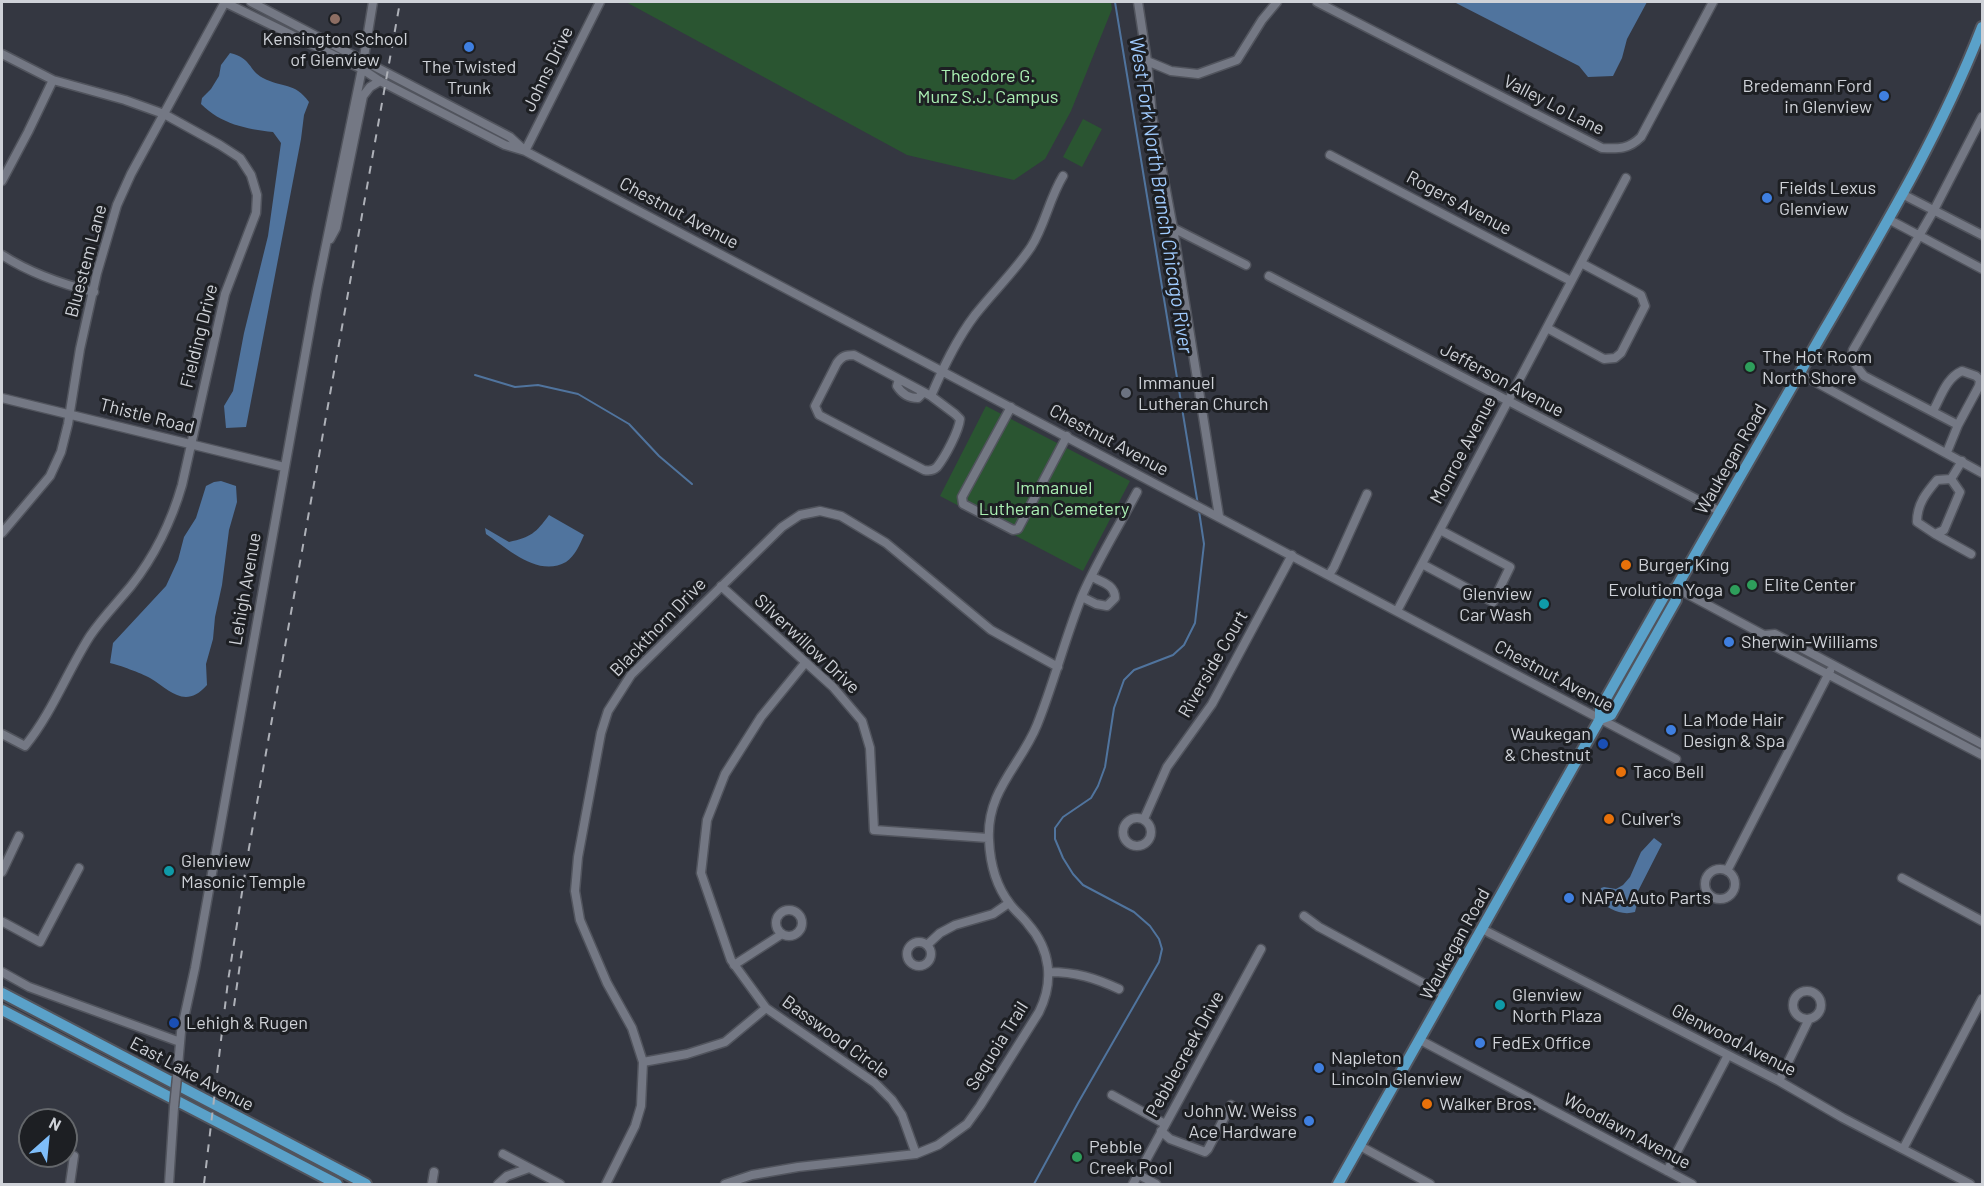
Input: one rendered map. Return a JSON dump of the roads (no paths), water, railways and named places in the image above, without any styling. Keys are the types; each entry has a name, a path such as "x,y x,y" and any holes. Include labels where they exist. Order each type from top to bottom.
{"main road":[{"name":"Waukegan Road","path":"1338,1185 1600,719 1611,716 1676,600 1676,588 1902,194 1968,64 1983,27"},
{"name":"East Lake Avenue","path":"2,993 366,1185"},
{"name":"East Lake Avenue","path":"2,1010 337,1185"}],"street":[{"name":"Chestnut Avenue","path":"225,2 363,64 510,137 525,150 1676,759"},
{"name":"Bluestem Lane","path":"2,533 50,476 61,452 96,273 117,205 131,174 225,2"},
{"name":"Chestnut Avenue","path":"251,2 363,64 380,81 505,145 525,150"},
{"name":"Lehigh Avenue","path":"169,1185 180,1042 284,467 325,247 363,64 373,2"},
{"name":"Johns Drive","path":"525,150 600,2"},
{"path":"1138,2 1152,116 1173,228 1219,516"},
{"path":"1146,61 1171,71 1197,74 1237,60 1262,20 1277,2"},
{"name":"Valley Lo Lane","path":"1317,2 1602,148 1620,149 1632,145 1641,137 1713,2"},
{"name":"Fielding Drive","path":"2,54 53,80 125,100 164,114 240,158 251,175 257,195 256,213 225,294 176,506 165,530 132,584 96,627 67,675 40,728 25,746 2,734"},
{"path":"2,181 53,80"},
{"path":"325,247 336,228 363,96 370,87 380,81"},
{"path":"1958,425 1864,376 1852,357 1983,117"},
{"name":"Rogers Avenue","path":"1330,155 1571,281"},
{"path":"927,394 956,342 974,316 1030,247 1040,229 1052,193 1063,176"},
{"name":"Monroe Avenue","path":"1397,611 1626,178"},
{"path":"1902,194 1983,235"},
{"path":"1888,219 1983,269"},
{"path":"1173,228 1246,265"},
{"path":"2,255 37,274 62,284 94,292"},
{"path":"1547,328 1604,359 1615,358 1621,353 1645,306 1643,299 1634,291 1581,263"},
{"name":"Jefferson Avenue","path":"1269,276 1720,512"},
{"path":"846,355 854,355 927,394 960,419 959,427 937,467 930,471 849,432 817,413 817,402 841,358 846,355"},
{"path":"1933,411 1950,379 1957,373 1962,371 1980,380 1947,453"},
{"path":"1799,373 1983,473"},
{"name":"Thistle Road","path":"2,398 284,467"},
{"path":"1011,407 962,497 963,504 1013,530 1018,529 1066,436"},
{"path":"1952,479 1962,461"},
{"path":"1935,534 1944,530 1960,492 1952,479"},
{"path":"1952,479 1937,480 1928,491 1917,509 1917,522 1971,555"},
{"name":"Sequoia Trail","path":"725,1185 752,1175 798,1167 916,1154 938,1145 967,1124 1039,1012 1044,1000 1049,972 1047,957 1030,925 1009,903 995,876 988,838 996,797 1006,776 1037,727 1082,597 1137,492"},
{"path":"1329,575 1367,494"},
{"name":"Blackthorn Drive","path":"606,1185 636,1126 641,1106 643,1062 632,1029 607,983 580,920 575,891 582,836 601,733 608,711 631,675 782,527 800,515 820,511 841,516 893,548 991,630 1058,667"},
{"path":"1422,564 1492,602 1510,567 1440,530"},
{"name":"Riverside Court","path":"1144,819 1167,767 1212,704 1292,555"},
{"path":"1082,597 1096,604 1107,606 1115,598 1111,586 1092,577"},
{"name":"Silverwillow Drive","path":"721,586 833,687 862,721 870,748 874,830 988,838"},
{"path":"1676,588 1764,634 1775,634 1983,744"},
{"path":"1764,634 1770,644 1983,755"},
{"name":"Basswood Circle","path":"805,663 761,717 725,774 707,820 700,873 734,965 766,1008 875,1083 892,1100 902,1115 916,1154"},
{"path":"1727,871 1833,665"},
{"path":"2,872 19,836"},
{"path":"2,923 40,942 79,868"},
{"path":"1902,878 1983,921"},
{"path":"927,945 940,933 955,925 993,914 1009,903"},
{"path":"1304,916 1319,927 1445,995"},
{"name":"Glenwood Avenue","path":"1482,929 1779,1081 1970,1185"},
{"path":"734,965 782,934"},
{"name":"Pebblecreek Drive","path":"1133,1185 1261,949"},
{"path":"2,972 29,987 180,1042"},
{"path":"1049,972 1072,972 1093,977 1119,989"},
{"path":"1903,1149 1983,999"},
{"path":"643,1062 712,1047 733,1035 766,1008"},
{"path":"1779,1081 1809,1019"},
{"name":"Woodlawn Avenue","path":"1420,1040 1692,1185"},
{"path":"1666,1171 1728,1055"},
{"path":"1112,1095 1163,1127 1170,1139 1205,1152 1231,1105"},
{"path":"1360,1146 1430,1185"},
{"path":"503,1154 560,1185"},
{"path":"70,1185 72,1168"},
{"path":"498,1185 507,1176 529,1168"},
{"path":"432,1185 434,1172"},
{"path":"1137,1174 1156,1185"}],"water":[{"path":"1454,2 1647,2 1627,39 1622,58 1613,76 1588,77 1579,66"},
{"path":"230,53 246,61 263,78 299,91 309,102 304,115 246,427 226,428 224,406 233,391 244,333 268,236 281,143 273,132 225,121 201,104 202,98 211,89 219,76 221,65"},
{"path":"221,481 236,486 237,502 229,530 213,639 206,664 207,685 192,696 185,697 171,692 146,676 110,663 113,643 166,586 178,560 184,537 196,518 206,486"},
{"path":"549,515 584,535 572,557 555,566 534,564 523,559 486,534 485,528 509,542 517,540 532,533"},
{"path":"1654,838 1662,844 1634,899 1637,904 1635,912 1615,911 1606,906 1598,899 1601,888 1616,889 1623,885 1630,877 1641,852"}],"waterway":[{"name":"West Fork North Branch Chicago River","path":"1115,2 1198,505"},
{"path":"475,375 515,387 538,385 578,394 629,424 659,456 692,484"},
{"name":"West Fork North Branch Chicago River","path":"1034,1184 1159,962 1162,949 1159,939 1150,926 1134,912 1083,885 1063,858 1055,839 1055,828 1063,817 1091,798 1098,786 1105,767 1114,708 1124,680 1134,670 1173,655 1184,645 1195,623 1204,544 1199,511"}],"railway":[{"path":"204,1184 228,981 249,848 400,2"},
{"path":"234,1006 242,950"}],"place":[{"name":"Kensington School of Glenview","path":"335,19"},
{"name":"The Twisted Trunk","path":"469,47"},
{"name":"Bredemann Ford in Glenview","path":"1884,96"},
{"name":"Fields Lexus Glenview","path":"1767,198"},
{"name":"The Hot Room North Shore","path":"1750,367"},
{"name":"Immanuel Lutheran Church","path":"1126,393"},
{"name":"Burger King","path":"1626,565"},
{"name":"Elite Center","path":"1752,585"},
{"name":"Evolution Yoga","path":"1735,590"},
{"name":"Glenview Car Wash","path":"1544,604"},
{"name":"Sherwin-Williams","path":"1729,642"},
{"name":"La Mode Hair Design & Spa","path":"1671,730"},
{"name":"Waukegan & Chestnut","path":"1603,744"},
{"name":"Taco Bell","path":"1621,772"},
{"name":"Culver's","path":"1609,819"},
{"name":"Glenview Masonic Temple","path":"169,871"},
{"name":"NAPA Auto Parts","path":"1569,898"},
{"name":"Glenview North Plaza","path":"1500,1005"},
{"name":"Lehigh & Rugen","path":"174,1023"},
{"name":"FedEx Office","path":"1480,1043"},
{"name":"Napleton Lincoln Glenview","path":"1319,1068"},
{"name":"Walker Bros.","path":"1427,1104"},
{"name":"John W. Weiss Ace Hardware","path":"1309,1121"},
{"name":"Pebble Creek Pool","path":"1077,1157"}],"park label":[{"name":"Theodore G. Munz S.J. Campus","path":"988,86"},
{"name":"Immanuel Lutheran Cemetery","path":"1054,498"}]}
